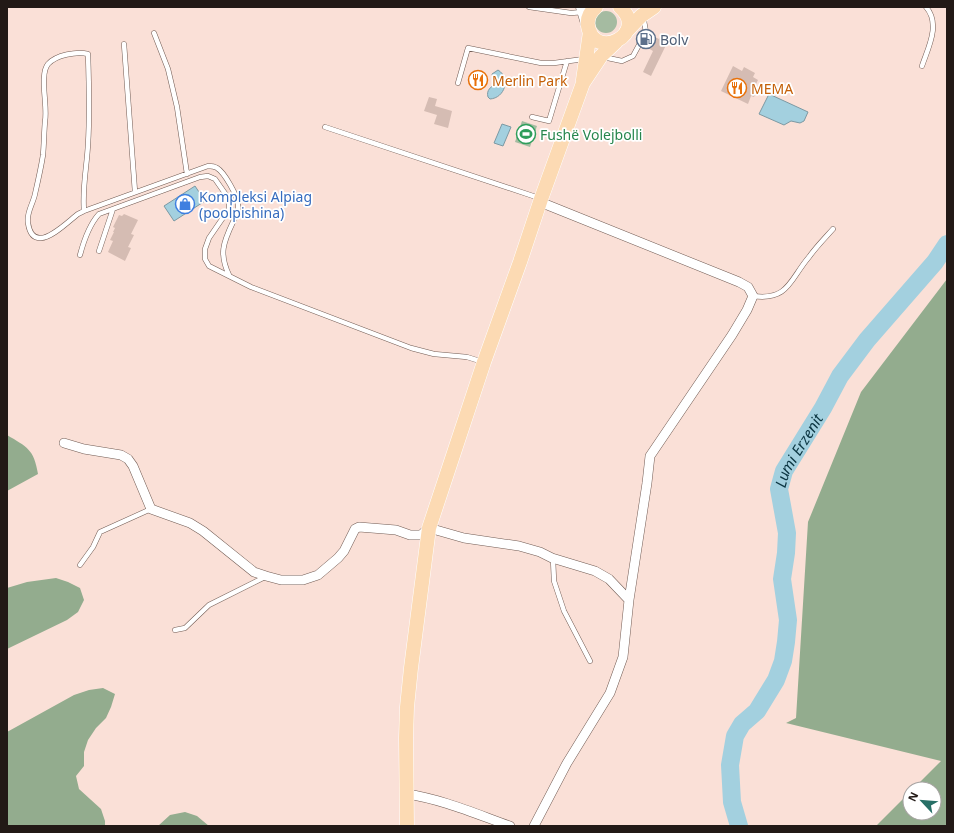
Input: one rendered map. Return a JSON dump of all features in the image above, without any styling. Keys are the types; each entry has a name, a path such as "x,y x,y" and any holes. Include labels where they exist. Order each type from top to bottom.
{"main road":[{"path":"626,32 628,23 622,9 640,11 654,7"},
{"path":"407,826 407,707 410,668 429,528 484,362 583,83 589,30 589,15 587,9"},
{"path":"583,83 601,56 623,37 640,11"},
{"path":"589,30 596,39 601,42 607,44 616,42"}],"street":[{"path":"534,826 567,763 610,693 623,657 629,600 650,456 732,335 753,296 748,287 739,282 541,200"},
{"path":"64,443 84,449 121,455 128,459 133,466 151,509 190,523 203,531 254,572 266,576 281,580 299,580 318,575 331,565 344,551 355,530 359,527 396,530 410,535 421,535 429,528 464,538 519,546 595,571 610,578 629,600"},
{"path":"406,794 422,796 448,803 510,826"}],"lane":[{"path":"529,7 571,13 587,9"},
{"path":"922,66 932,36 933,24 929,11 926,7"},
{"path":"601,56 622,61 633,56 646,32 640,11"},
{"path":"154,33 168,69 178,107 187,174"},
{"path":"124,44 135,192"},
{"path":"458,84 468,48 541,63 586,59"},
{"path":"84,211 82,195 88,153 90,118 88,54 82,52 65,55 53,60 47,65 44,77 46,117 42,156 35,194 27,218 29,228 34,236 40,238 46,237 84,211 208,166 213,166 220,170 236,195 239,206 225,238 223,248 224,264 228,275"},
{"path":"532,117 549,121 568,61"},
{"path":"325,126 541,200"},
{"path":"80,255 88,231 99,214 200,176 208,176 215,179 229,199 230,204 229,209 209,238 205,249 205,259 209,266 273,296 411,348 434,354 472,358 484,362"},
{"path":"99,251 113,209"},
{"path":"753,296 764,297 775,295 786,288 796,277 808,258 833,229"},
{"path":"80,565 93,547 100,532 151,509"},
{"path":"552,558 554,581 564,611 590,661"},
{"path":"175,630 185,628 209,605 266,576"}],"green space":[{"path":"606,11 614,14 617,22 614,30 606,33 598,30 595,22 598,14"},
{"name":"Fushë Volejbolli","path":"522,121 537,126 530,147 515,142"},
{"path":"947,279 947,826 876,826 902,800 902,821 942,821 942,781 921,781 941,761 786,723 796,718 808,522 861,392"},
{"path":"7,435 25,446 32,454 38,474 7,491"},
{"path":"56,578 80,588 84,600 78,612 67,620 7,649 7,588 27,582"},
{"path":"103,688 115,694 106,718 96,728 88,740 84,752 84,766 76,776 79,789 101,809 105,826 7,826 7,732 74,695 89,690"},
{"path":"185,812 197,816 209,826 158,826 170,815"}],"water":[{"path":"498,70 502,74 505,82 503,91 495,98 490,99 488,97 488,91 496,83 492,74"},
{"path":"769,94 808,112 804,121 800,123 791,121 784,125 759,114"},
{"path":"502,124 511,127 503,146 494,143"},
{"path":"195,186 205,201 174,221 164,206"}],"building":[{"path":"649,34 659,39 660,37 668,41 651,76 643,72 653,51 643,45"},
{"path":"733,66 742,71 744,67 755,73 753,77 758,80 754,88 758,89 754,97 751,96 748,104 721,91"},
{"path":"429,97 437,99 435,106 452,111 448,128 434,124 437,115 424,111"},
{"path":"124,214 138,220 131,234 134,235 128,247 131,248 125,261 108,252 113,241 110,240 115,228 113,227 119,215 122,216"}],"waterway":[{"name":"Lumi Erzenit","path":"739,826 732,802 730,765 735,736 742,724 757,711 776,680 783,661 786,642 788,620 782,579 787,533 779,489 784,471 823,408 840,376 867,340 935,262 947,244"}],"place":[{"name":"Bolv","path":"646,39"},
{"name":"Merlin Park","path":"478,80"},
{"name":"MEMA","path":"737,88"},
{"name":"Fushë Volejbolli","path":"526,134"},
{"name":"Kompleksi Alpiag (poolpishina)","path":"185,204"}]}
